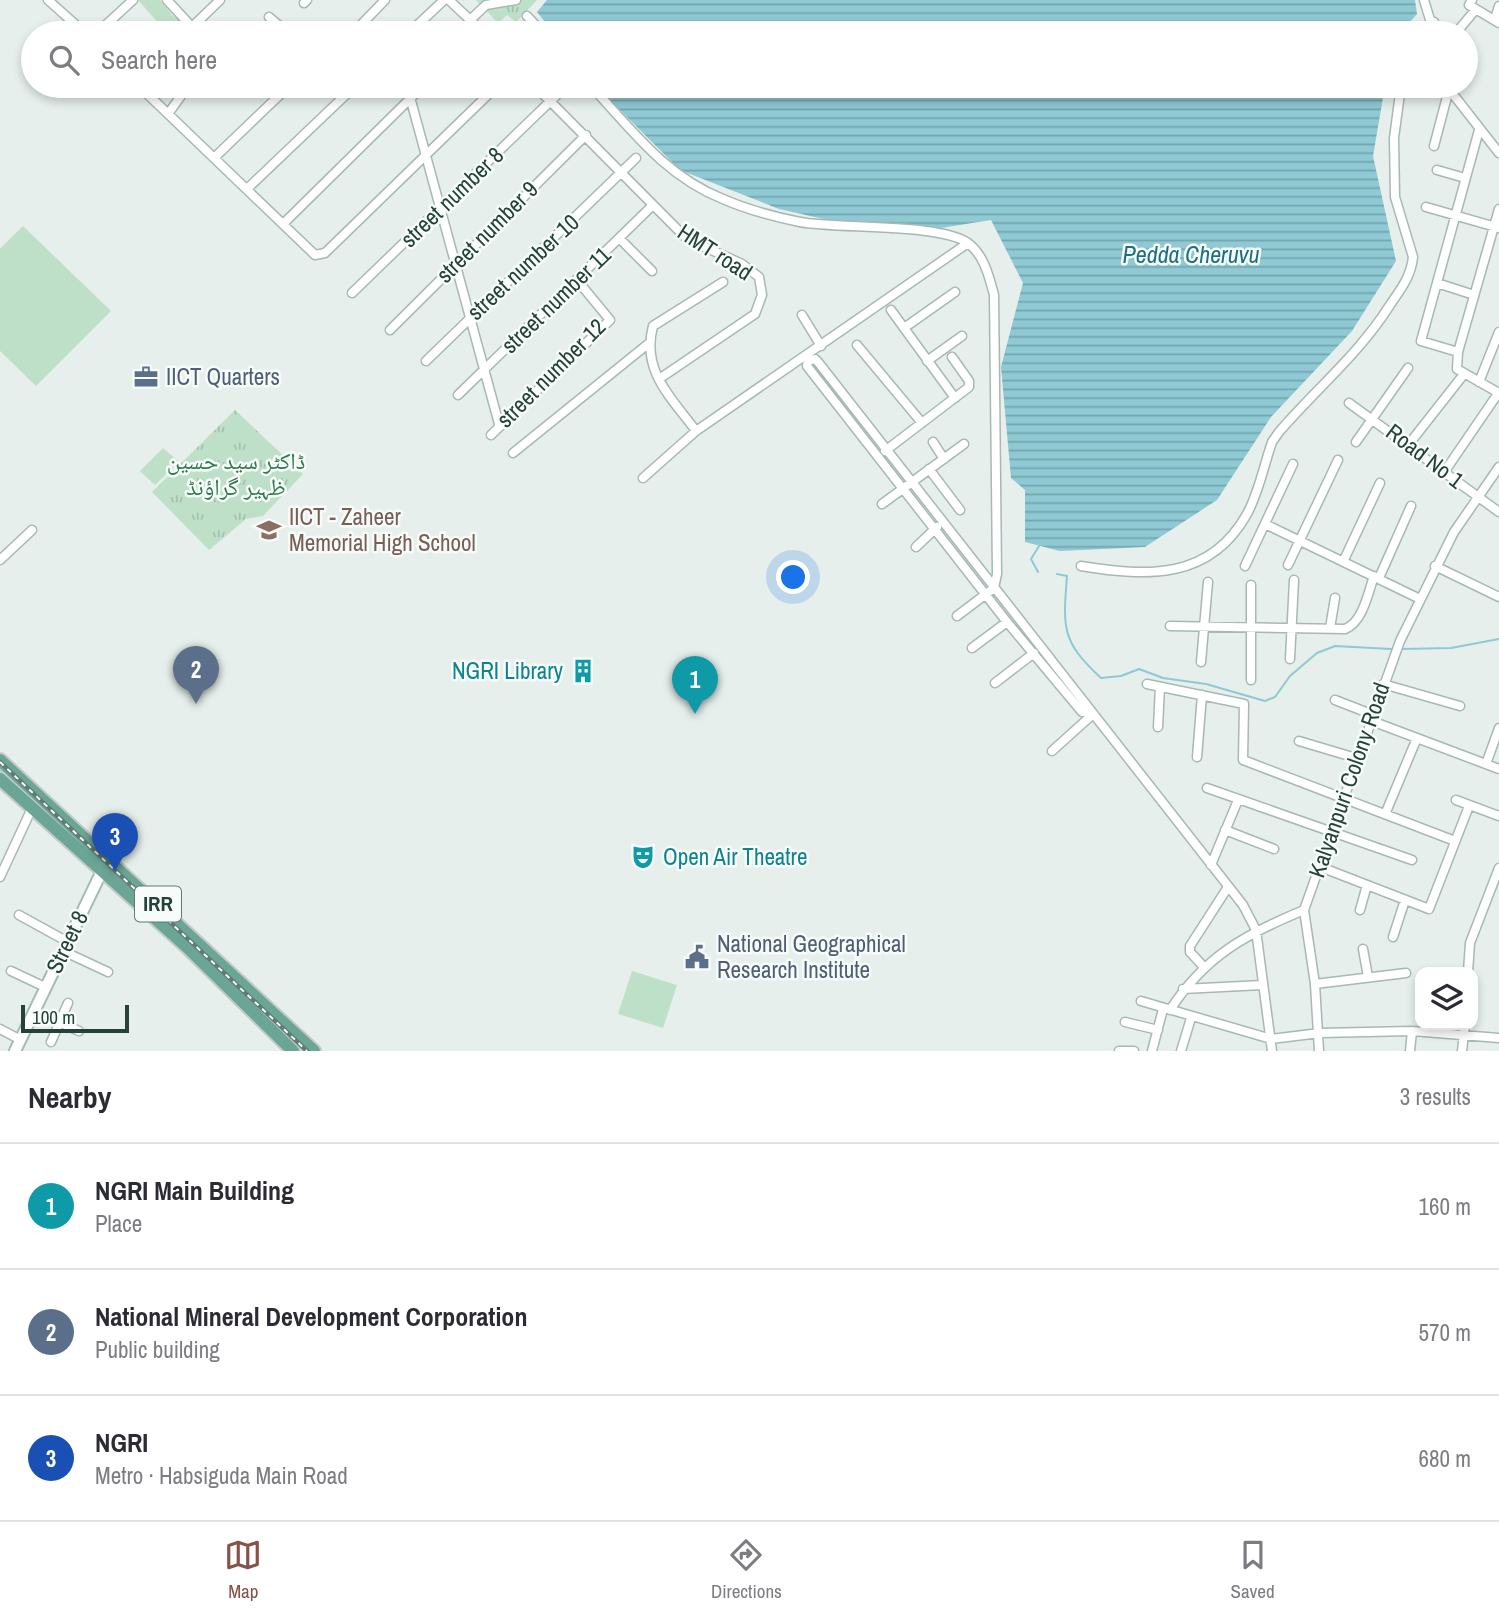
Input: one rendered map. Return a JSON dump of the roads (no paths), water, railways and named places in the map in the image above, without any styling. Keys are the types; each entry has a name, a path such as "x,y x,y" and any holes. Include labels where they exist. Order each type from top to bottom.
{"main road":[{"name":"IRR","path":"0,760 314,1051"},
{"name":"IRR","path":"0,779 293,1051"}],"street":[{"path":"49,0 72,21"},
{"path":"110,21 133,0"},
{"path":"167,0 187,21"},
{"path":"202,21 220,0"},
{"path":"365,21 386,0"},
{"path":"423,21 447,0 470,20 486,2 516,0"},
{"path":"1424,0 1433,21"},
{"path":"1463,21 1474,4 1497,21 1499,6"},
{"path":"527,16 532,21"},
{"path":"269,17 274,21"},
{"path":"152,98 315,255 325,253 484,98"},
{"path":"169,114 180,98"},
{"path":"215,158 272,98"},
{"path":"248,188 342,98"},
{"path":"284,223 410,98"},
{"path":"410,98 499,424"},
{"name":"HMT road","path":"548,98 687,239 742,264 759,277 762,295 755,314 659,379"},
{"name":"street number 8","path":"352,293 554,98"},
{"path":"602,98 666,168 724,200 800,222 925,233 968,243 984,262 994,295 998,553 994,588 957,616"},
{"path":"1082,566 1138,573 1169,570 1202,562 1218,550 1248,512 1272,442 1279,432 1362,344 1401,293 1412,267 1413,257 1395,197 1394,138 1399,98"},
{"path":"1434,146 1445,98"},
{"path":"1456,98 1499,153"},
{"path":"1458,352 1421,341 1479,130"},
{"name":"street number 9","path":"390,330 586,135"},
{"name":"street number 10","path":"425,361 636,159"},
{"path":"1437,170 1465,178"},
{"name":"street number 11","path":"458,395 653,205"},
{"path":"1426,208 1497,227"},
{"path":"1444,471 1499,392 1464,374 1455,364 1497,227 1499,209"},
{"path":"620,238 652,271"},
{"path":"643,478 696,431 968,243"},
{"name":"street number 12","path":"491,435 499,424 610,320 577,280"},
{"name":"street number 12","path":"513,453 648,344 653,326 723,282"},
{"path":"1437,283 1474,295"},
{"path":"904,328 955,292"},
{"path":"891,310 955,398"},
{"path":"802,315 821,346"},
{"path":"1479,382 1499,332"},
{"path":"928,361 962,336"},
{"path":"648,344 653,373 696,431"},
{"path":"857,345 922,423"},
{"path":"878,457 970,384 952,357"},
{"path":"1091,713 1082,712 1032,654 807,366 808,361 816,359 1228,887 1256,930 1272,1051"},
{"path":"1356,442 1408,368"},
{"path":"1409,444 1464,374"},
{"path":"830,396 839,389"},
{"name":"Road No 1","path":"1349,403 1374,418 1499,512"},
{"path":"933,442 944,459"},
{"path":"883,504 964,444"},
{"path":"1288,565 1338,460"},
{"path":"1245,566 1293,464"},
{"name":"Kalyanpuri Colony Road","path":"1304,910 1370,717 1400,641 1435,566 1477,496 1499,467"},
{"path":"929,469 960,510"},
{"path":"1343,562 1380,482"},
{"path":"1170,625 1331,628 1352,626 1411,506"},
{"path":"916,547 942,523"},
{"path":"1265,524 1420,599"},
{"path":"0,560 32,530"},
{"path":"1435,566 1499,597"},
{"path":"1290,659 1294,580"},
{"path":"1201,662 1208,582"},
{"path":"1251,585 1251,680"},
{"path":"1331,628 1335,598"},
{"path":"972,648 1007,622"},
{"path":"995,683 1040,648"},
{"path":"1147,684 1244,704 1243,760 1387,812 1455,841"},
{"path":"1382,684 1460,706"},
{"path":"1158,727 1160,687"},
{"path":"1197,757 1202,695"},
{"path":"1335,700 1417,738 1499,769"},
{"path":"1052,751 1091,713"},
{"path":"1486,764 1499,728"},
{"path":"1387,812 1417,738"},
{"path":"1299,741 1356,758"},
{"path":"1207,788 1412,860"},
{"path":"1211,865 1238,800"},
{"path":"1456,800 1499,816"},
{"path":"1318,866 1429,909 1469,806"},
{"path":"0,877 32,808"},
{"path":"1225,830 1274,849"},
{"path":"1468,967 1470,943 1499,868"},
{"name":"Street 8","path":"15,1051 102,871"},
{"path":"1360,910 1367,885"},
{"path":"1203,966 1189,952 1190,946 1228,887"},
{"path":"1393,937 1405,900"},
{"path":"1152,1051 1167,1009 1203,966 1256,930 1304,910 1315,984 1320,1032 1319,1051"},
{"path":"19,915 65,947 108,972"},
{"path":"1363,949 1368,977"},
{"path":"11,971 45,987"},
{"path":"1315,984 1406,973"},
{"path":"1183,989 1262,985"},
{"path":"1141,1001 1191,1018 1271,1039 1320,1032 1416,1030"},
{"path":"51,1042 68,1003"},
{"path":"34,1011 79,1031"},
{"path":"1181,1051 1191,1018"},
{"path":"1125,1022 1158,1030"},
{"path":"0,1029 21,1040"},
{"path":"1436,1030 1499,1038"},
{"path":"1462,1051 1464,1030"},
{"path":"1410,1051 1412,1031"},
{"path":"1119,1051 1134,1051"}],"water":[{"path":"547,0 1415,0 1417,14 1411,21 544,21 537,12"},
{"name":"Pedda Cheruvu","path":"608,98 1383,98 1373,156 1396,261 1352,331 1271,417 1217,500 1145,547 1060,551 1025,542 1025,490 1011,478 1001,367 1023,283 991,220 935,229 837,222 779,209 680,170"}],"waterway":[{"path":"1038,572 1031,559 1039,546"},
{"path":"1057,574 1067,576 1065,621 1072,643 1078,654 1101,678 1121,676 1139,669 1163,678 1206,684 1265,701 1275,697 1290,676 1317,653 1335,646 1391,649"},
{"path":"1402,649 1451,648 1499,639"}],"railway":[{"path":"0,762 307,1051"}],"place":[{"name":"IICT Quarters","path":"146,377"},
{"name":"IICT - Zaheer Memorial High School","path":"269,530"},
{"name":"NGRI Library","path":"583,671"},
{"name":"National Mineral Development Corporation","path":"196,704"},
{"name":"NGRI Main Building","path":"695,714"},
{"name":"Open Air Theatre","path":"643,857"},
{"name":"NGRI","path":"115,871"},
{"name":"National Geographical Research Institute","path":"697,957"}],"park label":[{"name":"ڈاکٹر سید حسین ظہیر گراؤنڈ","path":"236,474"}]}
